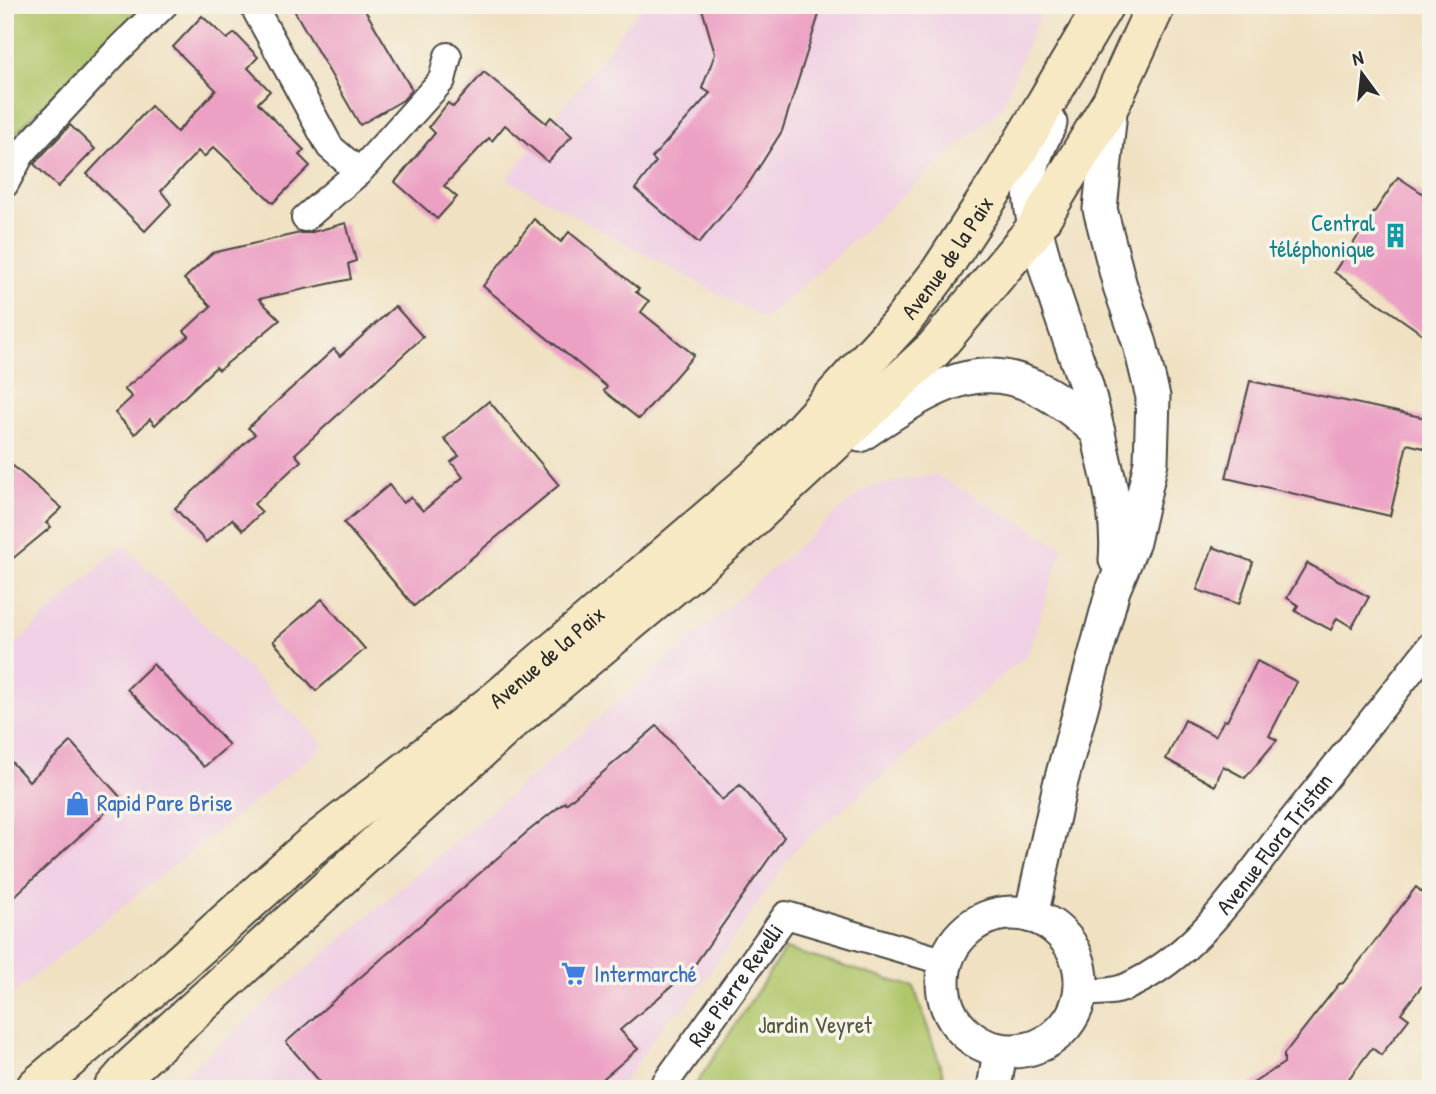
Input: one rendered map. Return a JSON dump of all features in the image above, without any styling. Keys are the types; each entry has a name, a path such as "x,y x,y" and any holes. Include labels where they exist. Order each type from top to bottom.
{"main road":[{"name":"Avenue de la Paix","path":"113,1089 132,1067 515,719 734,535 934,349 1035,229 1111,101 1156,5"},
{"name":"Avenue de la Paix","path":"27,1087 164,978 310,847 498,699 768,468 902,322 940,272 1005,172 1101,10"}],"street":[{"path":"5,184 22,153 164,5"},
{"path":"253,5 330,146 359,172"},
{"path":"1101,10 1031,168 1029,187 1035,229 1053,294 1086,385 1113,496 1118,539 1113,590"},
{"path":"305,218 359,172 442,80 448,56"},
{"path":"1031,916 1060,785 1113,590 1133,542 1151,462 1153,397 1100,209 1111,101"},
{"path":"794,479 909,402 929,391 970,377 1003,376 1020,379 1059,400 1098,432"},
{"name":"Avenue Flora Tristan","path":"1081,992 1127,987 1189,947 1240,887 1431,645"},
{"path":"1010,913 1031,916 1049,923 1064,937 1075,953 1081,972 1081,992 1074,1013 1062,1031 1044,1044 1022,1051 1000,1051 978,1043 960,1028 947,1008 943,985 946,962 955,942 970,927 989,917 1010,913"},
{"name":"Rue Pierre Revelli","path":"661,1089 786,915 946,962"},
{"path":"994,1089 1000,1051"}],"shaded area":[{"path":"639,5 1044,5 1001,108 765,319 507,179 638,11"},
{"path":"934,474 1063,547 1028,654 796,848 682,1013 673,1012 619,1089 167,1089 866,488"},
{"path":"123,544 325,745 5,1000 5,654"}],"green space":[{"path":"5,5 144,5 5,144"},
{"name":"Jardin Veyret","path":"785,949 914,987 948,1089 693,1089"}],"building":[{"path":"291,5 362,5 412,90 403,100 360,125"},
{"path":"701,5 822,5 782,131 749,183 699,243 635,189 656,162 652,158 710,93 702,88 715,54"},
{"path":"202,16 227,39 235,33 258,57 248,68 270,91 258,103 304,150 299,155 310,166 273,203 214,147 204,157 198,151 161,191 171,204 145,231 87,174 151,106 177,132 216,90 173,47"},
{"path":"484,72 546,123 551,117 572,136 548,162 505,125 492,141 489,138 444,186 457,197 437,219 395,182 435,133 429,127 448,103 453,107"},
{"path":"70,125 95,149 58,187 34,164"},
{"name":"Central téléphonique","path":"1398,177 1431,199 1431,340 1334,272"},
{"path":"534,219 561,242 569,232 639,289 636,292 649,301 641,312 694,355 639,419 604,391 607,387 483,286"},
{"path":"346,223 356,261 348,264 351,279 259,299 280,320 219,370 216,367 155,425 150,419 135,434 115,413 132,397 124,389 189,336 184,331 211,306 184,279 212,253"},
{"path":"395,306 423,337 295,454 301,461 254,504 262,512 243,530 232,519 206,542 175,508 255,434 248,428 334,349 340,356"},
{"path":"1250,381 1431,419 1428,449 1407,444 1390,516 1226,478"},
{"path":"489,401 559,485 414,606 344,523 389,485 403,503 411,497 423,511 463,477 451,462 459,456 444,439"},
{"path":"5,459 62,508 46,523 51,527 5,565"},
{"path":"1213,547 1253,562 1239,604 1197,590"},
{"path":"1307,563 1369,597 1352,627 1337,618 1331,630 1295,611 1298,605 1287,598"},
{"path":"322,599 365,649 316,691 273,641"},
{"path":"1257,661 1297,682 1269,736 1277,740 1245,778 1223,766 1215,786 1166,759 1185,720 1215,736 1224,720 1227,721"},
{"path":"153,664 229,745 204,767 127,689"},
{"path":"657,726 722,800 740,785 784,837 691,970 620,1030 638,1049 591,1089 326,1089 286,1042 526,833 565,802 566,804"},
{"path":"71,742 121,798 5,905 5,755 29,781"},
{"path":"1416,887 1431,900 1431,974 1401,1013 1409,1019 1381,1055 1372,1048 1341,1089 1244,1089 1284,1063 1284,1054 1339,984 1343,983"}],"place":[{"name":"Central téléphonique","path":"1395,236"},
{"name":"Rapid Pare Brise","path":"77,803"},
{"name":"Intermarché","path":"574,974"}]}
